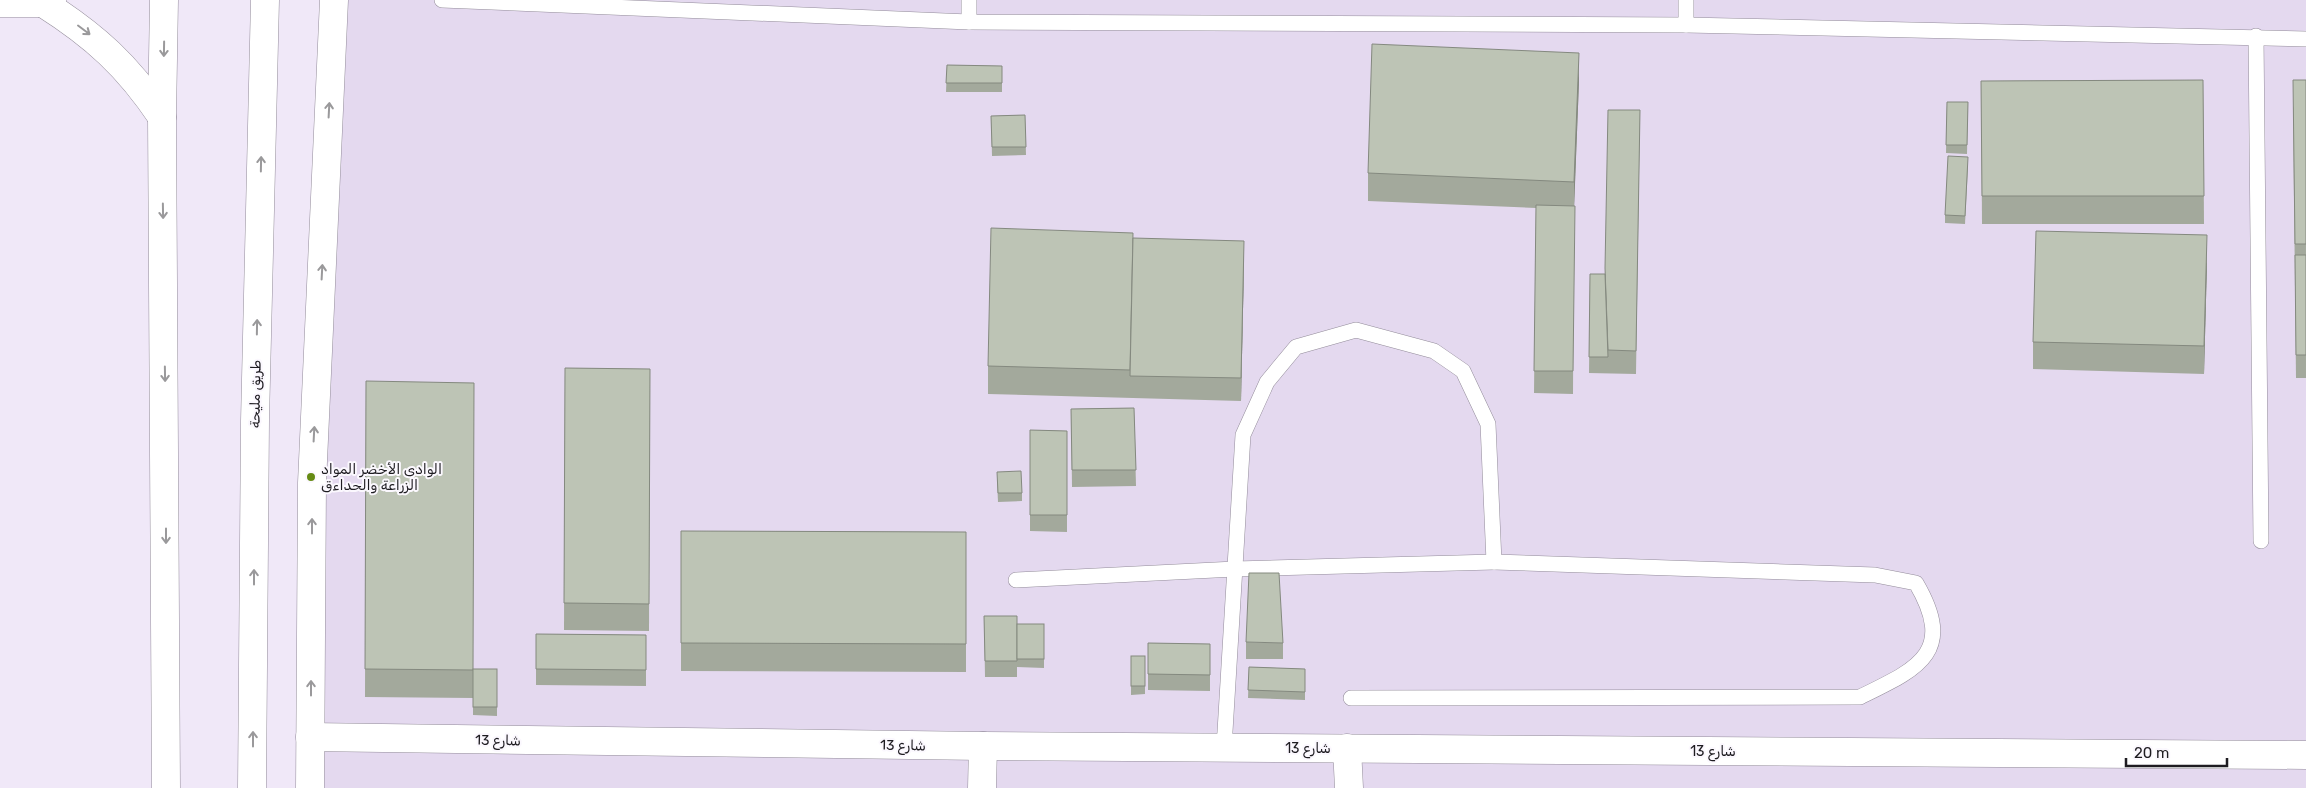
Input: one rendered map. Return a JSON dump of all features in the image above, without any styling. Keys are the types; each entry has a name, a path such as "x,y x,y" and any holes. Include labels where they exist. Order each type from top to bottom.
{"street":[{"path":"164,0 162,117 166,788"},
{"name":"طريق مليحة","path":"252,788 255,421 265,0"},
{"path":"310,788 312,483 334,0"},
{"path":"0,3 48,2 98,41 144,89 162,117"},
{"name":"شارع 13","path":"310,737 983,746 2306,754"},
{"path":"982,788 983,746"},
{"path":"1347,748 1349,788"}],"lane":[{"path":"442,0 969,22 1686,25 2256,36 2306,39"},
{"path":"969,0 969,22"},
{"path":"1686,0 1686,25"},
{"path":"2256,36 2261,541"},
{"path":"1224,748 1243,435 1267,382 1296,347 1356,330 1434,351 1463,371 1488,424 1494,562"},
{"path":"1016,580 1235,569 1494,562 1875,574 1916,583 1928,604 1934,632 1929,652 1905,675 1860,697 1350,698"}],"shaded area":[{"path":"341,0 2306,0 2306,788 316,788"}],"building":[{"path":"1372,44 1579,53 1574,182 1368,173"},
{"path":"947,65 1002,66 1002,83 946,83"},
{"path":"2203,80 2204,196 1982,196 1981,81"},
{"path":"2293,80 2306,80 2306,244 2295,244"},
{"path":"1947,102 1968,102 1967,145 1946,145"},
{"path":"1608,110 1640,110 1636,351 1608,350 1605,268"},
{"path":"1025,115 1026,147 992,147 991,116"},
{"path":"1948,156 1968,157 1965,216 1945,215"},
{"path":"1536,205 1575,206 1573,371 1534,371"},
{"path":"991,228 1133,233 1130,370 988,366"},
{"path":"2036,231 2207,235 2204,346 2033,342"},
{"path":"1133,238 1244,241 1241,378 1130,376"},
{"path":"2295,255 2306,255 2306,355 2296,355"},
{"path":"1590,274 1605,274 1608,357 1589,357"},
{"path":"565,368 650,369 649,604 564,603"},
{"path":"366,381 474,383 473,670 365,669"},
{"path":"1134,408 1136,470 1072,470 1071,409"},
{"path":"1030,430 1067,431 1067,515 1030,515"},
{"path":"1021,471 1022,493 998,493 997,472"},
{"path":"681,531 966,532 966,644 681,643"},
{"path":"1249,573 1279,573 1283,643 1246,642"},
{"path":"984,616 1017,616 1017,661 985,661"},
{"path":"1017,624 1044,624 1044,659 1017,659"},
{"path":"536,634 646,635 646,670 536,669"},
{"path":"1148,643 1210,644 1210,675 1148,674"},
{"path":"1131,656 1145,656 1145,686 1131,686"},
{"path":"1249,667 1305,669 1305,692 1248,690"},
{"path":"473,669 497,669 497,707 473,707"}],"place":[{"name":"الوادى الأخضر المواد الزراعة والحداءق","path":"311,477"}]}
